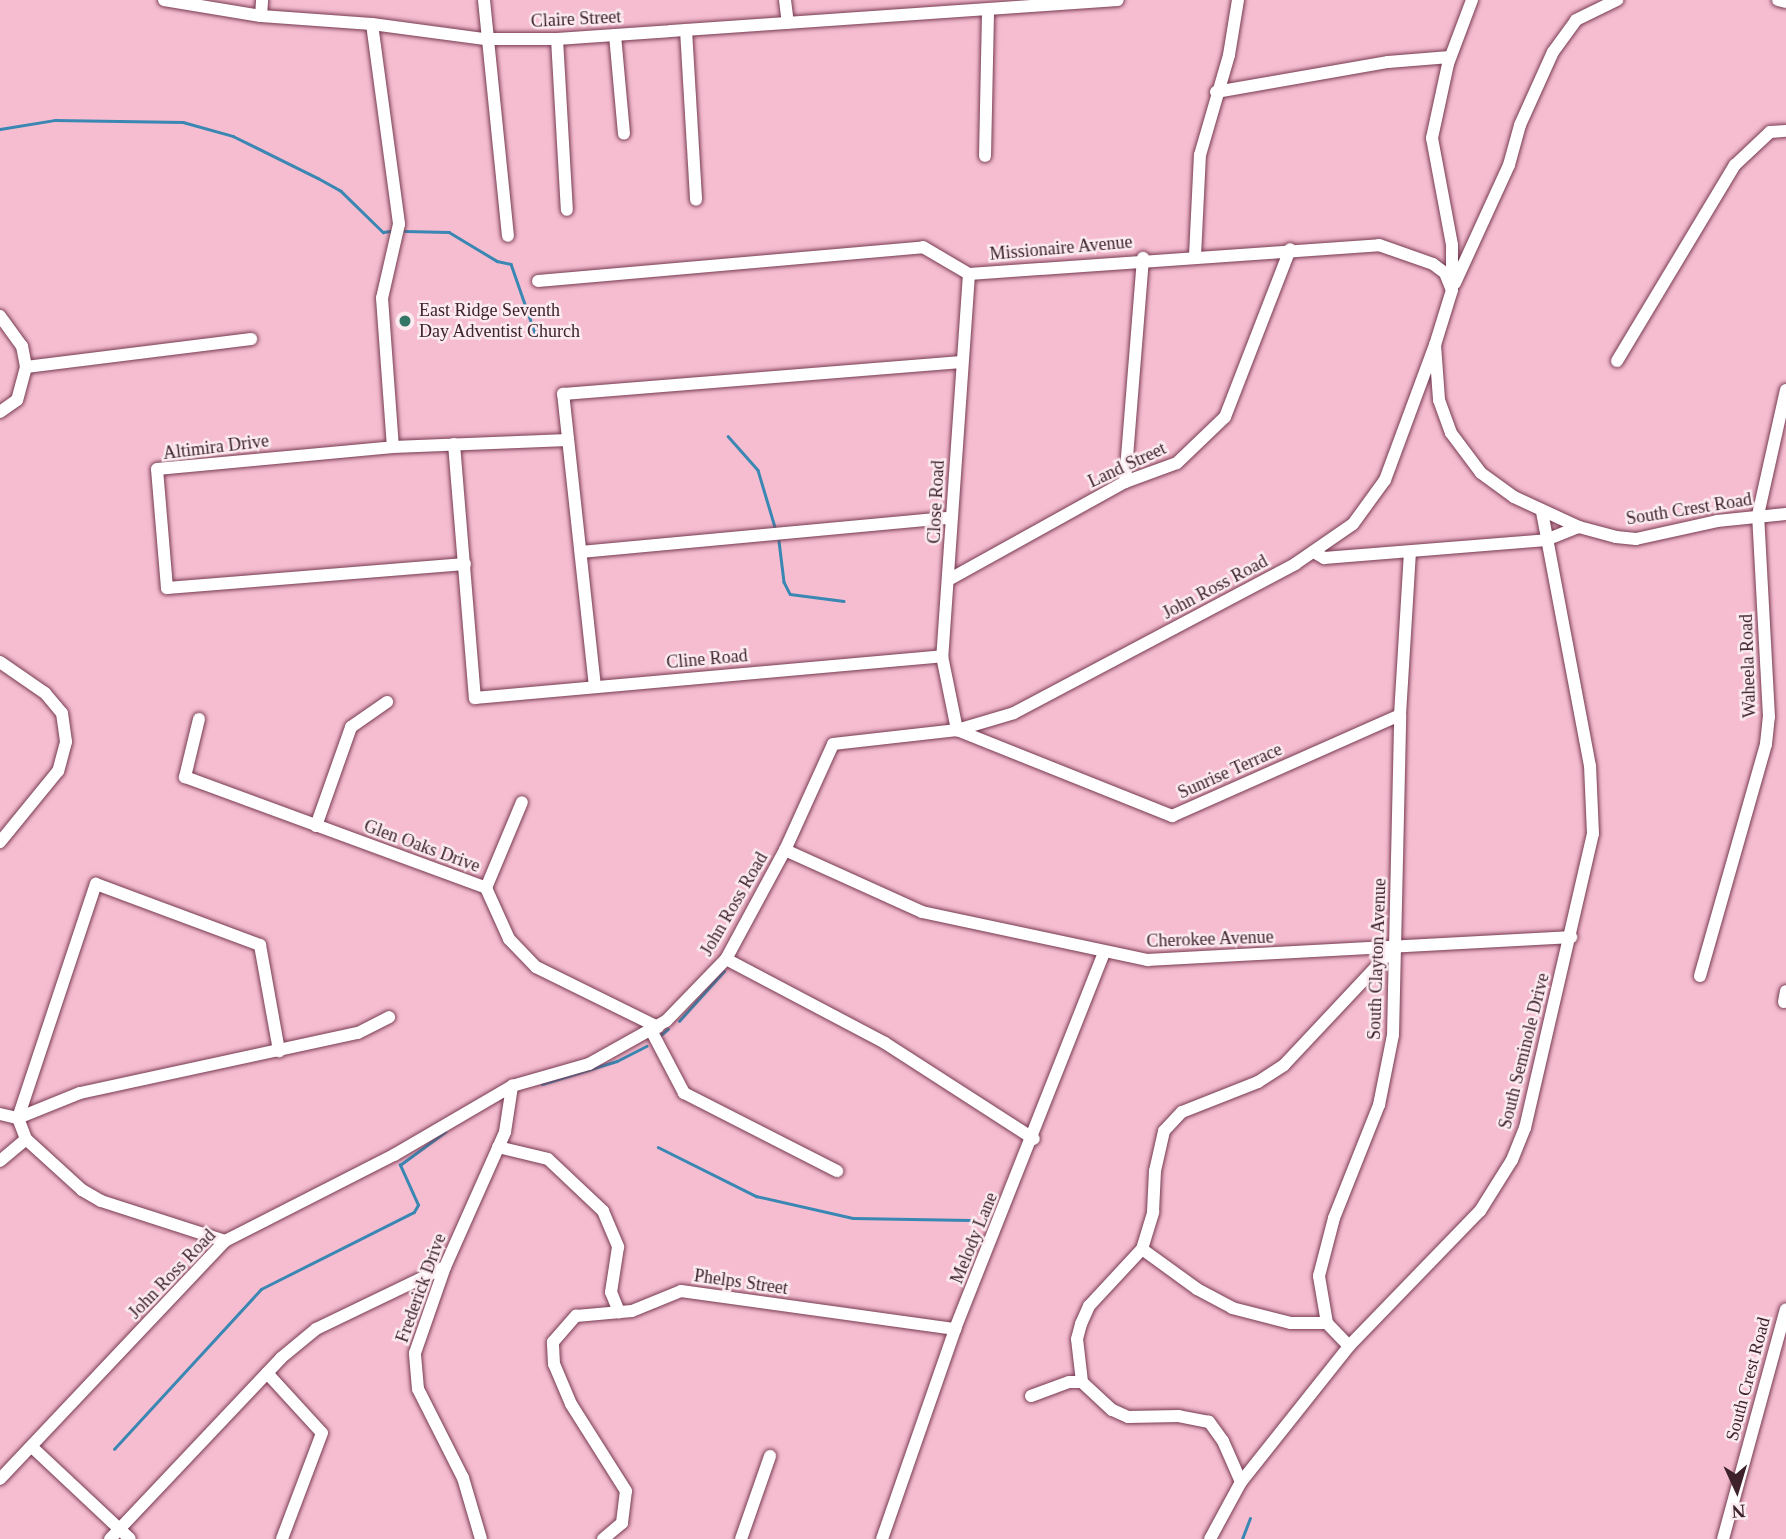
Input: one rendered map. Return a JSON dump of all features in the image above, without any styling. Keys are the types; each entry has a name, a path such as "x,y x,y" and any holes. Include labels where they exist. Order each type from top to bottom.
{"street":[{"name":"Claire Street","path":"164,0 261,16 372,24 485,39 556,39 988,12 1118,0"},
{"path":"261,16 262,0"},
{"path":"484,0 485,39 508,236"},
{"path":"785,0 788,23"},
{"path":"1195,256 1199,164 1216,92 1229,54 1238,0"},
{"name":"South Crest Road","path":"1472,0 1450,57 1432,138 1451,225 1452,290 1435,345 1439,400 1458,446 1481,472 1542,512 1579,527 1636,539 1758,515 1786,514"},
{"path":"1452,290 1509,165 1520,125 1553,52 1576,20 1618,0"},
{"path":"1778,0 1786,2"},
{"path":"985,156 988,12"},
{"path":"372,24 399,224 382,298 393,447"},
{"path":"686,30 696,200"},
{"path":"615,35 624,134"},
{"path":"556,39 567,210"},
{"path":"1216,92 1388,62 1450,57"},
{"path":"1617,361 1735,165 1770,132 1786,131"},
{"name":"Missionaire Avenue","path":"538,281 923,247 969,274 1143,258 1290,250 1395,248 1445,273 1452,290"},
{"name":"Land Street","path":"950,579 1125,482 1177,463 1225,416 1290,250"},
{"path":"1125,482 1143,258"},
{"name":"Close Road","path":"957,730 942,656 950,579 951,518 969,274"},
{"path":"0,316 22,346 26,367 17,400 0,412"},
{"path":"26,367 251,339"},
{"name":"John Ross Road","path":"0,1479 225,1241 394,1155 512,1086 589,1064 655,1029 726,959 785,850 833,744 957,730 1014,713 1314,552 1353,524 1375,499 1435,345"},
{"path":"594,687 563,394 962,362"},
{"name":"Waheela Road","path":"1700,976 1768,731 1758,515 1786,390"},
{"name":"Altimira Drive","path":"465,564 167,588 158,469 393,447 568,440"},
{"path":"454,444 465,564"},
{"name":"South Seminole Drive","path":"1210,1539 1241,1482 1349,1346 1480,1211 1512,1160 1525,1128 1589,863 1593,802 1582,721 1542,512"},
{"path":"581,552 951,518"},
{"path":"1314,552 1324,558 1546,540 1579,527"},
{"name":"South Clayton Avenue","path":"1327,1323 1320,1302 1322,1254 1387,1078 1395,947 1399,715 1410,552"},
{"name":"Cline Road","path":"465,564 475,698 942,656"},
{"path":"0,662 45,693 62,713 66,742 58,771 0,842"},
{"path":"316,826 351,727 387,702"},
{"name":"Sunrise Terrace","path":"957,730 1172,817 1399,715"},
{"name":"Glen Oaks Drive","path":"199,719 185,777 486,888 509,939 536,967 655,1029"},
{"path":"486,888 522,802"},
{"name":"Cherokee Avenue","path":"785,850 922,912 1104,953 1173,961 1571,937"},
{"path":"225,1241 101,1201 82,1190 26,1139 18,1118 96,884 260,945 279,1051"},
{"path":"1241,1482 1209,1422 1179,1416 1128,1417 1112,1410 1082,1382 1077,1339 1089,1306 1142,1249 1153,1212 1155,1171 1164,1131 1182,1112 1258,1082 1284,1065 1395,947"},
{"name":"Melody Lane","path":"882,1539 955,1328 1034,1139 1104,953"},
{"path":"726,959 885,1043 1034,1139"},
{"path":"0,1114 18,1118 80,1093 358,1033 389,1017"},
{"path":"655,1029 684,1093 837,1171"},
{"name":"Frederick Drive","path":"481,1539 463,1478 425,1406 414,1369 415,1353 445,1267 508,1120 512,1086"},
{"path":"0,1161 26,1139"},
{"path":"498,1147 548,1159 603,1211 618,1247 611,1292 619,1312"},
{"path":"1142,1249 1197,1290 1232,1308 1292,1323 1327,1323 1349,1346"},
{"path":"110,1539 267,1373 316,1329 445,1267"},
{"name":"Phelps Street","path":"603,1539 622,1523 626,1491 571,1404 554,1364 553,1342 576,1317 619,1312 681,1291 955,1328"},
{"name":"South Crest Road","path":"1723,1539 1786,1309"},
{"path":"267,1373 322,1433 282,1539"},
{"path":"1031,1396 1082,1382"},
{"path":"32,1447 130,1539"},
{"path":"741,1539 770,1456"}],"waterway":[{"path":"0,129 55,120 183,122 233,136 318,178 341,191 383,232 390,231"},
{"path":"405,231 449,232 497,261 511,264 535,333 558,334"},
{"path":"728,436 758,470 775,527"},
{"path":"779,541 784,582 790,594 844,601"},
{"path":"679,1021 724,971"},
{"path":"661,1035 668,1029"},
{"path":"542,1084 617,1061 646,1046"},
{"path":"114,1449 261,1289 414,1212 418,1205 400,1165 445,1132"},
{"path":"658,1147 756,1196 853,1218 970,1220"},
{"path":"1242,1539 1250,1518"}],"place":[{"name":"East Ridge Seventh Day Adventist Church","path":"405,321"}]}
